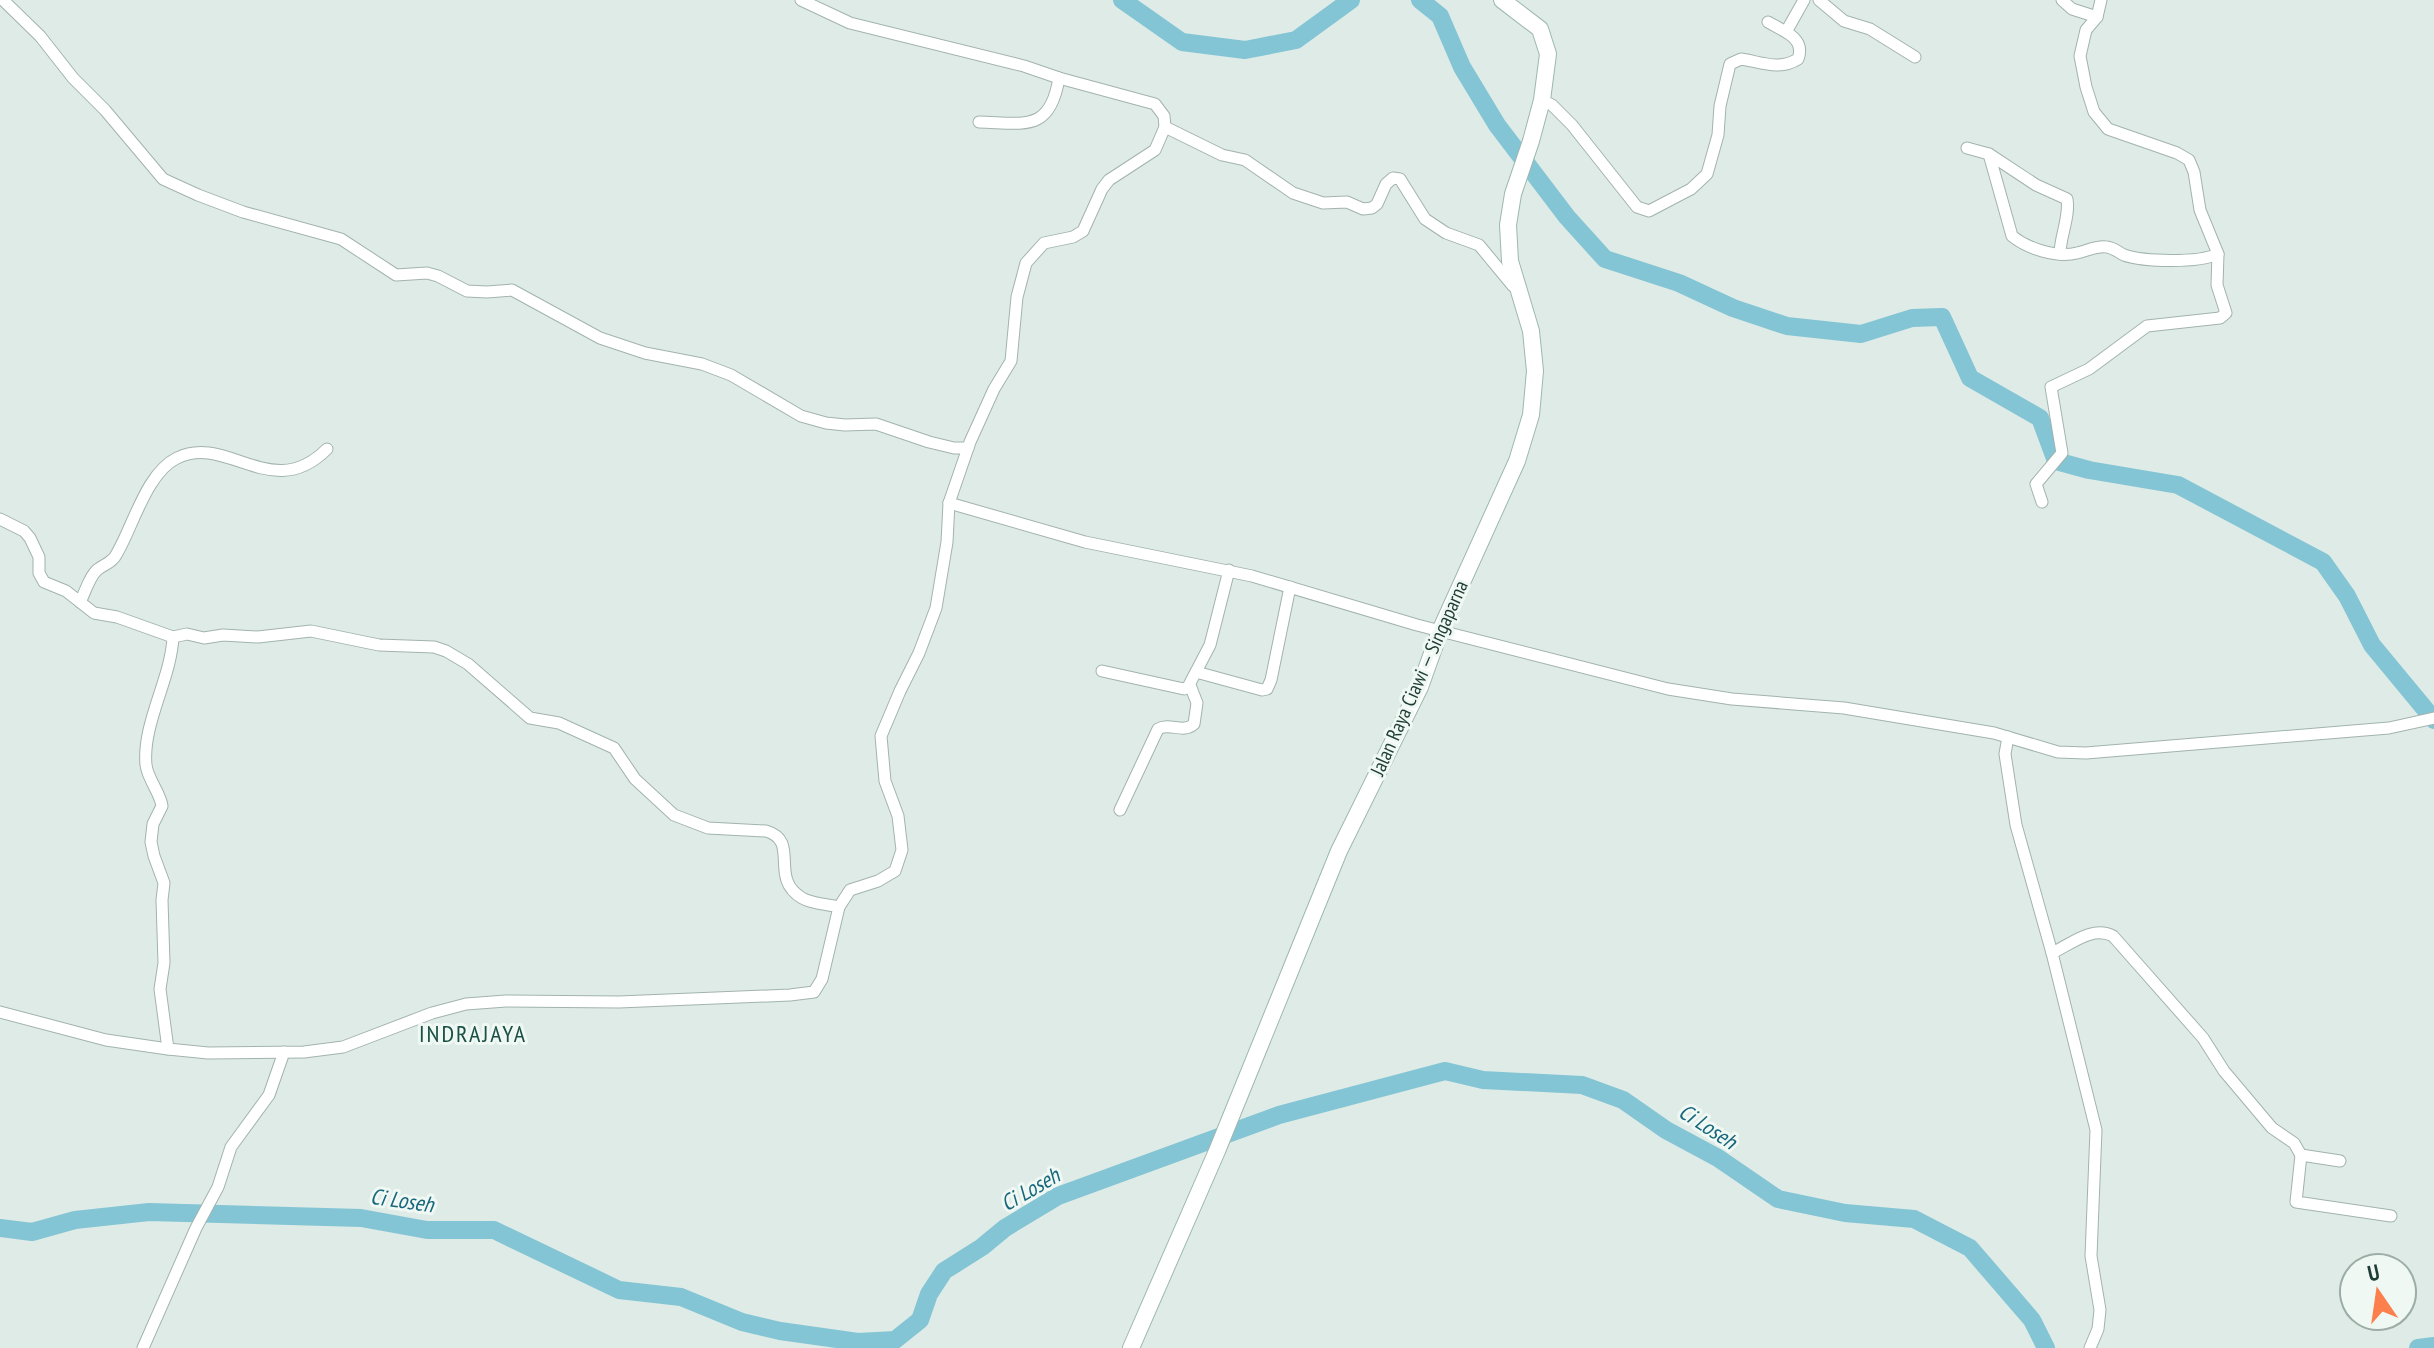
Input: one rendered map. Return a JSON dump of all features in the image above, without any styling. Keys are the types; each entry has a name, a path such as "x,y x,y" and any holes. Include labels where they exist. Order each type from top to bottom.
{"main road":[{"name":"Jalan Raya Ciawi — Singaparna","path":"1131,1348 1217,1151 1339,851 1420,687 1440,631 1517,461 1531,415 1535,371 1531,331 1510,261 1508,225 1513,194 1542,100 1548,54 1540,29 1502,0"}],"street":[{"path":"3,0 40,36 163,179 243,212 341,239 396,275 427,273 467,291 512,290 600,338 645,353 702,364 731,375 801,416 826,423 876,424 929,442 968,448"},
{"path":"0,1012 106,1040 168,1049 208,1053 284,1052 343,1047 432,1013 466,1004 506,1001 619,1002 814,992 822,979 839,907 850,890 878,881 895,871 902,850 898,816 885,781 881,736 936,608 947,542 949,503 968,448 994,389 1011,361 1017,297 1026,263 1044,243 1073,237 1083,231 1109,180 1155,150 1165,127 1164,116 1155,104 1024,66 850,23 801,0"},
{"path":"1786,32 1804,0"},
{"path":"1819,0 1844,21 1870,29 1915,57"},
{"path":"2062,0 2072,9 2097,17"},
{"path":"2042,502 2036,484 2062,451 2051,387 2089,369 2147,326 2220,318 2225,316 2226,310 2217,287 2218,254 2201,213 2189,160 2108,129 2094,112 2080,56 2086,30 2097,17 2101,0"},
{"path":"1542,100 1567,119 1637,207 1649,211 1691,189 1707,174 1718,135 1722,96 1730,64 1734,60 1746,59 1778,65 1798,59 1795,38 1768,22"},
{"path":"979,122 1038,120 1056,99 1059,78"},
{"path":"1165,127 1222,155 1245,160 1293,193 1323,203 1347,202 1355,207 1372,208 1386,184 1393,178 1400,179 1425,219 1446,233 1479,245 1508,277 1523,302"},
{"path":"1967,148 1989,154 2036,185 2067,199 2069,205 2060,254"},
{"path":"1989,154 2012,236 2040,250 2072,254 2105,246 2125,255 2148,259 2198,260 2218,254"},
{"path":"80,602 96,571 115,558 154,480 172,461 186,454 208,453 259,468 282,471 317,459 327,449"},
{"path":"949,503 1085,542 1229,570 1440,631 1668,689 1732,699 1844,708 2008,737 2058,752 2086,753 2389,728 2431,719"},
{"path":"0,519 24,531 30,538 39,557 39,573 44,582 66,591 94,613 117,617 173,637 187,634 204,638 223,635 258,637 311,631 379,645 434,647 446,651 468,664 530,718 559,723 614,748 635,779 674,815 708,828 774,833 783,844 784,877 793,891 810,902 839,907"},
{"path":"1102,671 1184,689 1190,685 1210,645 1229,570"},
{"path":"1196,672 1267,689 1290,587"},
{"path":"168,1049 160,989 164,963 164,883 154,856 151,834 162,806 146,763 149,737 170,665 173,637"},
{"path":"1120,810 1158,729 1167,725 1185,729 1194,724 1197,703 1190,685"},
{"path":"2008,737 2005,754 2016,825 2096,1130 2091,1256 2100,1310 2098,1329 2090,1348"},
{"path":"2052,953 2092,933 2103,932 2113,936 2203,1038 2224,1071 2272,1128 2294,1143 2301,1155 2296,1202 2391,1216"},
{"path":"143,1348 196,1228 218,1187 231,1147 269,1095 284,1052"},
{"path":"2301,1155 2340,1161"}],"waterway":[{"path":"1122,0 1182,42 1245,50 1296,40 1351,0"},
{"path":"1420,0 1440,16 1462,67 1497,125 1567,217 1605,259 1679,283 1733,308 1787,326 1861,334 1912,318 1942,317 1970,378 2040,418 2056,461 2089,470 2178,485 2323,562 2347,596 2372,645 2434,720"},
{"name":"Ci Loseh","path":"0,1228 32,1232 75,1220 149,1212 361,1218 427,1230 494,1230 619,1290 681,1297 742,1322 780,1331 858,1342 895,1340 920,1320 929,1294 944,1271 1058,1196 1279,1115 1445,1071 1483,1080 1582,1085 1623,1100 1778,1199 1845,1213 1914,1219 1970,1248 2032,1320 2046,1348"},
{"name":"Ci Loseh","path":"2418,1348 2434,1346"}],"district":[{"name":"INDRAJAYA","path":"473,1033"}]}
